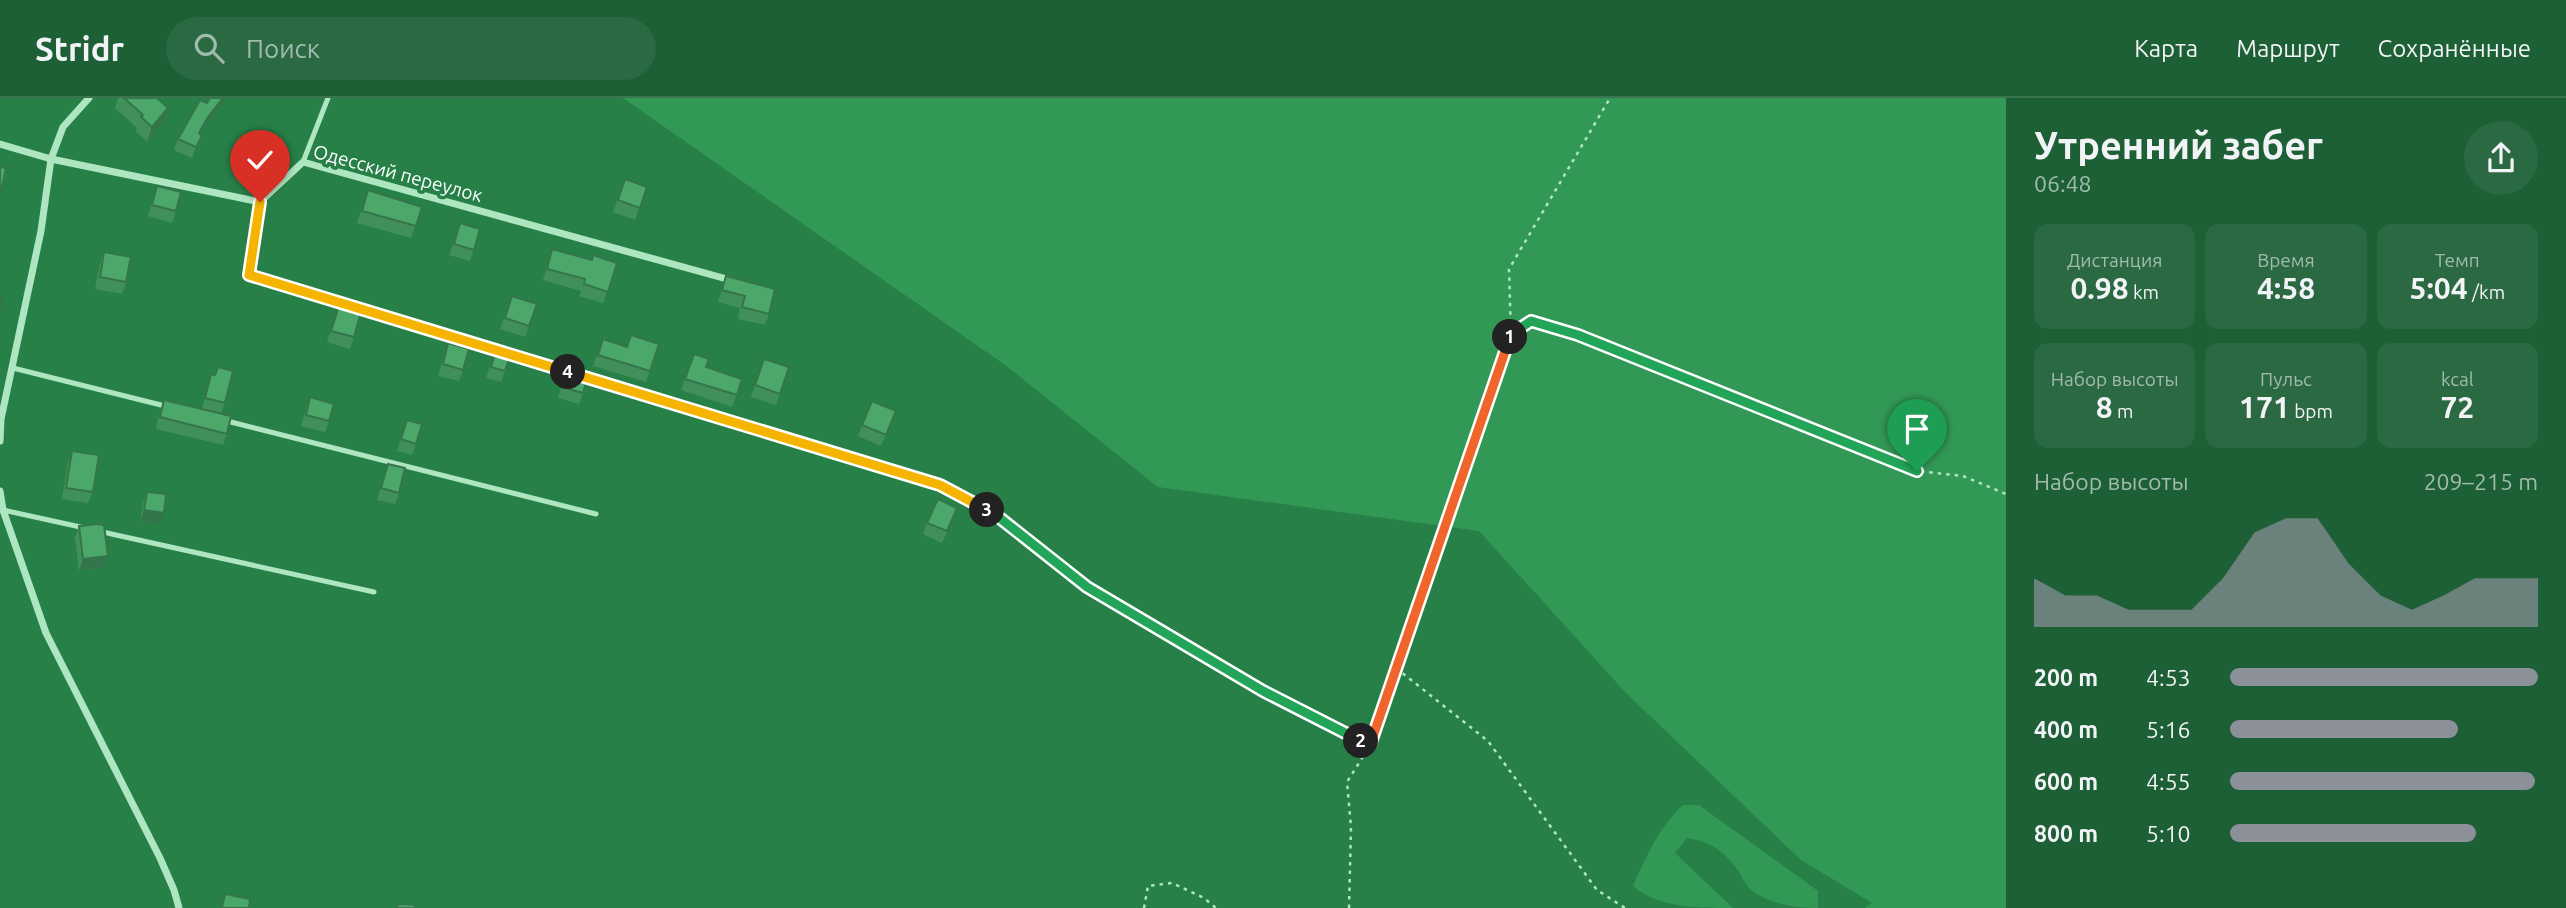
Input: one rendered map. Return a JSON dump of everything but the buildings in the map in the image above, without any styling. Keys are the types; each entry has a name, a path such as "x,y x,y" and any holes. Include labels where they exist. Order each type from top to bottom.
{"street":[{"path":"0,441 1,419 41,231 51,159 63,127 89,98"},
{"path":"0,144 51,159 260,202 249,275 940,485 996,515 1087,587 1263,691 1370,745"},
{"name":"Одесский переулок","path":"260,202 303,162 744,284"},
{"path":"0,491 3,510 46,633 160,858 179,908"}],"lane":[{"path":"303,162 328,98"},
{"path":"13,368 176,408"},
{"path":"216,419 596,514"},
{"path":"3,510 374,592"}],"path":[{"path":"1349,908 1351,827 1347,782 1370,745 1511,334 1509,268 1610,98"},
{"path":"1511,334 1531,321 1578,335 1917,471 1963,476 2006,494"},
{"path":"1396,668 1488,741 1597,890 1625,908"},
{"path":"1144,908 1148,886 1172,883 1204,898 1216,908"}],"green space":[{"path":"623,98 2006,98 2006,908 1865,908 1872,903 1801,860 1626,693 1479,531 1158,487 1005,365"},
{"path":"1683,805 1699,805 1818,891 1818,908 1783,904 1758,895 1749,888 1723,853 1703,842 1687,838 1675,853 1733,908 1666,903 1633,886 1660,833"}],"route":[{"path":"260,202 249,275 940,485 996,515 1087,587 1263,691 1370,745 1511,334 1531,321 1578,335 1917,471"}]}
